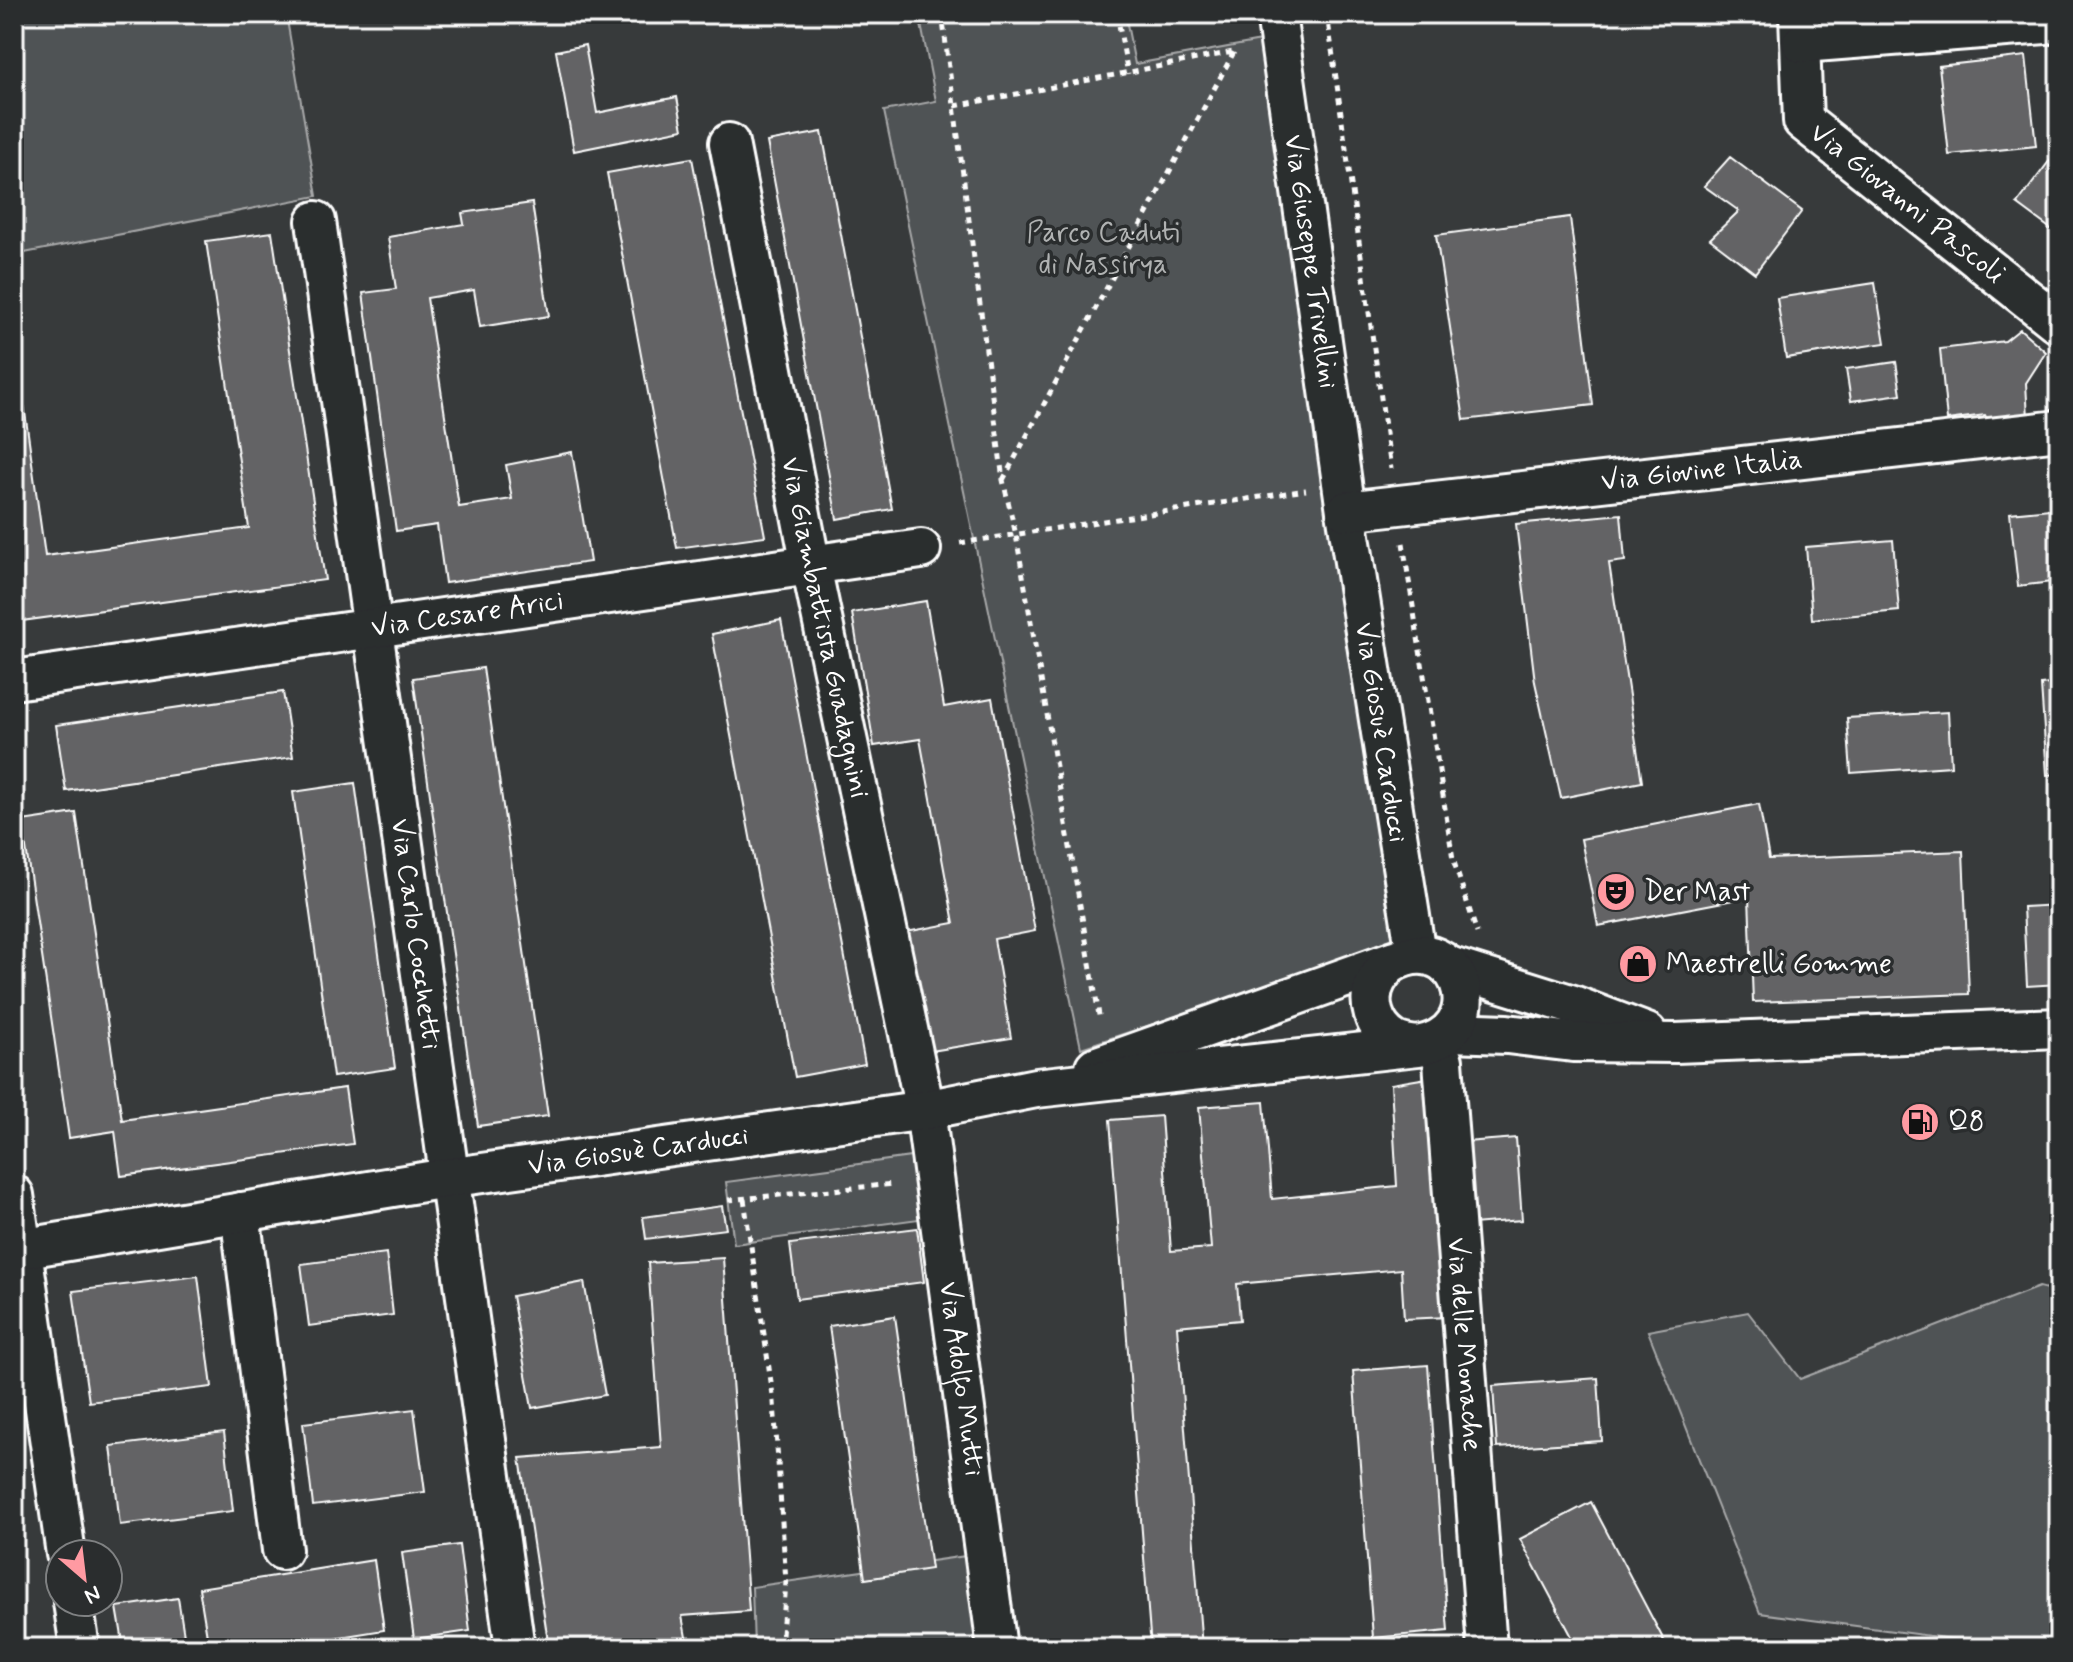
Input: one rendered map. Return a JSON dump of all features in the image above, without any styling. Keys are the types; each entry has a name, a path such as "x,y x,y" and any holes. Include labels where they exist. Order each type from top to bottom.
{"street":[{"name":"Via Giuseppe Trivellini","path":"1276,14 1346,511"},
{"path":"1801,28 2059,23"},
{"name":"Via Giovanni Pascoli","path":"1801,28 1803,121 2059,324"},
{"name":"Via Giambattista Guadagnini","path":"729,143 811,566 925,1110"},
{"name":"Via Carlo Cocchetti","path":"316,221 375,629 447,1178 515,1648"},
{"name":"Via Giovine Italia","path":"1346,511 2059,430"},
{"name":"Via Giosuè Carducci","path":"1346,511 1420,960"},
{"name":"Via Cesare Arici","path":"14,680 921,549"},
{"name":"Via Giosuè Carducci","path":"1676,1043 1573,1005 1420,960 1384,969 1374,986 1371,1001 1375,1019 1385,1033 1397,1042 1507,1034 1573,1042 1676,1043 2059,1028"},
{"name":"Via Giosuè Carducci","path":"17,1250 447,1178 925,1110 1036,1088 1434,1040 1461,1016 1464,999 1458,980 1420,960 1036,1088"},
{"name":"Via delle Monache","path":"1434,1040 1443,1061 1487,1648"},
{"name":"Via Adolfo Mutti","path":"925,1110 997,1648"},
{"path":"14,1195 17,1250 63,1538"},
{"path":"240,1212 282,1550"},
{"path":"75,1618 80,1648"}],"path":[{"path":"942,14 1003,480 1016,535 1100,1021"},
{"path":"1117,14 1128,74"},
{"path":"1327,14 1393,477"},
{"path":"955,106 1234,52 1003,480"},
{"path":"921,549 1311,489"},
{"path":"1402,538 1453,859 1481,947"},
{"path":"728,1200 905,1184"},
{"path":"744,1199 774,1402 786,1582 781,1648"}],"green space":[{"path":"14,14 286,14 317,196 14,255"},
{"name":"Parco Caduti di Nassirya","path":"919,14 1125,14 1135,64 1261,41 1393,938 1297,976 1081,1048 884,111 936,101"},
{"path":"911,1157 919,1219 734,1244 726,1182"},
{"path":"2039,1287 2059,1292 2059,1648 2019,1648 1760,1613 1648,1331 1748,1312 1800,1379"},
{"path":"966,1556 978,1643 950,1645 950,1648 754,1648 752,1587"}],"building":[{"path":"585,45 597,113 677,97 683,129 574,151 556,51"},
{"path":"2059,51 2059,97 2054,52"},
{"path":"2026,56 2036,146 1949,155 1939,66"},
{"path":"822,132 892,509 837,519 767,142"},
{"path":"2056,152 2059,154 2059,235 2017,204"},
{"path":"1730,157 1802,211 1755,273 1710,239 1739,211 1704,186"},
{"path":"692,158 765,536 677,548 607,173"},
{"path":"532,203 549,316 480,327 474,290 427,298 459,507 512,499 506,465 572,452 590,562 445,583 437,525 396,531 363,293 396,289 388,237 464,224 462,213"},
{"path":"1570,217 1593,405 1464,420 1436,235"},
{"path":"272,232 325,580 14,622 14,333 45,556 249,528 206,241"},
{"path":"1875,283 1885,343 1786,358 1777,298"},
{"path":"2020,329 2046,352 2026,383 2028,418 1989,423 1985,415 1947,420 1940,349 2005,341"},
{"path":"1896,362 1901,394 1851,401 1846,369"},
{"path":"2059,508 2059,581 2018,586 2010,513"},
{"path":"1621,514 1625,561 1609,563 1642,782 1561,798 1535,682 1516,524"},
{"path":"1893,540 1899,611 1812,619 1806,547"},
{"path":"926,601 944,707 992,698 1035,931 994,939 1011,1038 925,1052 906,932 954,923 920,739 874,746 852,613"},
{"path":"781,620 865,1064 795,1077 712,634"},
{"path":"483,668 548,1116 478,1126 413,678"},
{"path":"2059,683 2059,774 2047,775 2041,685"},
{"path":"283,692 293,757 66,791 56,725"},
{"path":"1948,712 1951,766 1851,773 1847,718"},
{"path":"355,783 395,1068 333,1077 293,792"},
{"path":"1759,804 1769,859 1963,851 1969,994 1753,1002 1749,897 1598,926 1581,839"},
{"path":"76,813 122,1120 345,1088 353,1144 121,1176 115,1131 69,1138 22,821"},
{"path":"2059,905 2059,984 2027,986 2023,907"},
{"path":"1427,1078 1449,1317 1404,1319 1401,1269 1237,1284 1240,1320 1177,1326 1202,1648 1151,1648 1110,1120 1161,1116 1171,1251 1211,1248 1199,1107 1264,1102 1272,1199 1397,1186 1391,1084"},
{"path":"1516,1138 1522,1220 1472,1224 1466,1142"},
{"path":"722,1206 726,1229 646,1239 643,1217"},
{"path":"917,1228 924,1282 797,1299 790,1244"},
{"path":"386,1253 393,1315 309,1326 301,1264"},
{"path":"723,1258 749,1611 682,1616 688,1648 549,1648 520,1458 661,1447 648,1263"},
{"path":"198,1276 212,1387 89,1402 73,1291"},
{"path":"584,1282 605,1395 532,1408 512,1296"},
{"path":"895,1316 931,1569 865,1579 829,1326"},
{"path":"1428,1365 1448,1631 1373,1638 1353,1371"},
{"path":"1598,1378 1602,1441 1497,1448 1493,1386"},
{"path":"414,1409 425,1492 313,1506 303,1423"},
{"path":"224,1432 233,1511 120,1525 111,1446"},
{"path":"1591,1502 1668,1648 1578,1648 1520,1539"},
{"path":"459,1545 470,1631 414,1639 402,1553"},
{"path":"374,1560 384,1630 271,1648 209,1648 199,1588"},
{"path":"178,1598 186,1648 124,1648 119,1618 124,1618 124,1606"}],"place":[{"name":"Der Mast","path":"1616,892"},
{"name":"Maestrelli Gomme","path":"1638,964"},
{"name":"Q8","path":"1920,1122"}]}
